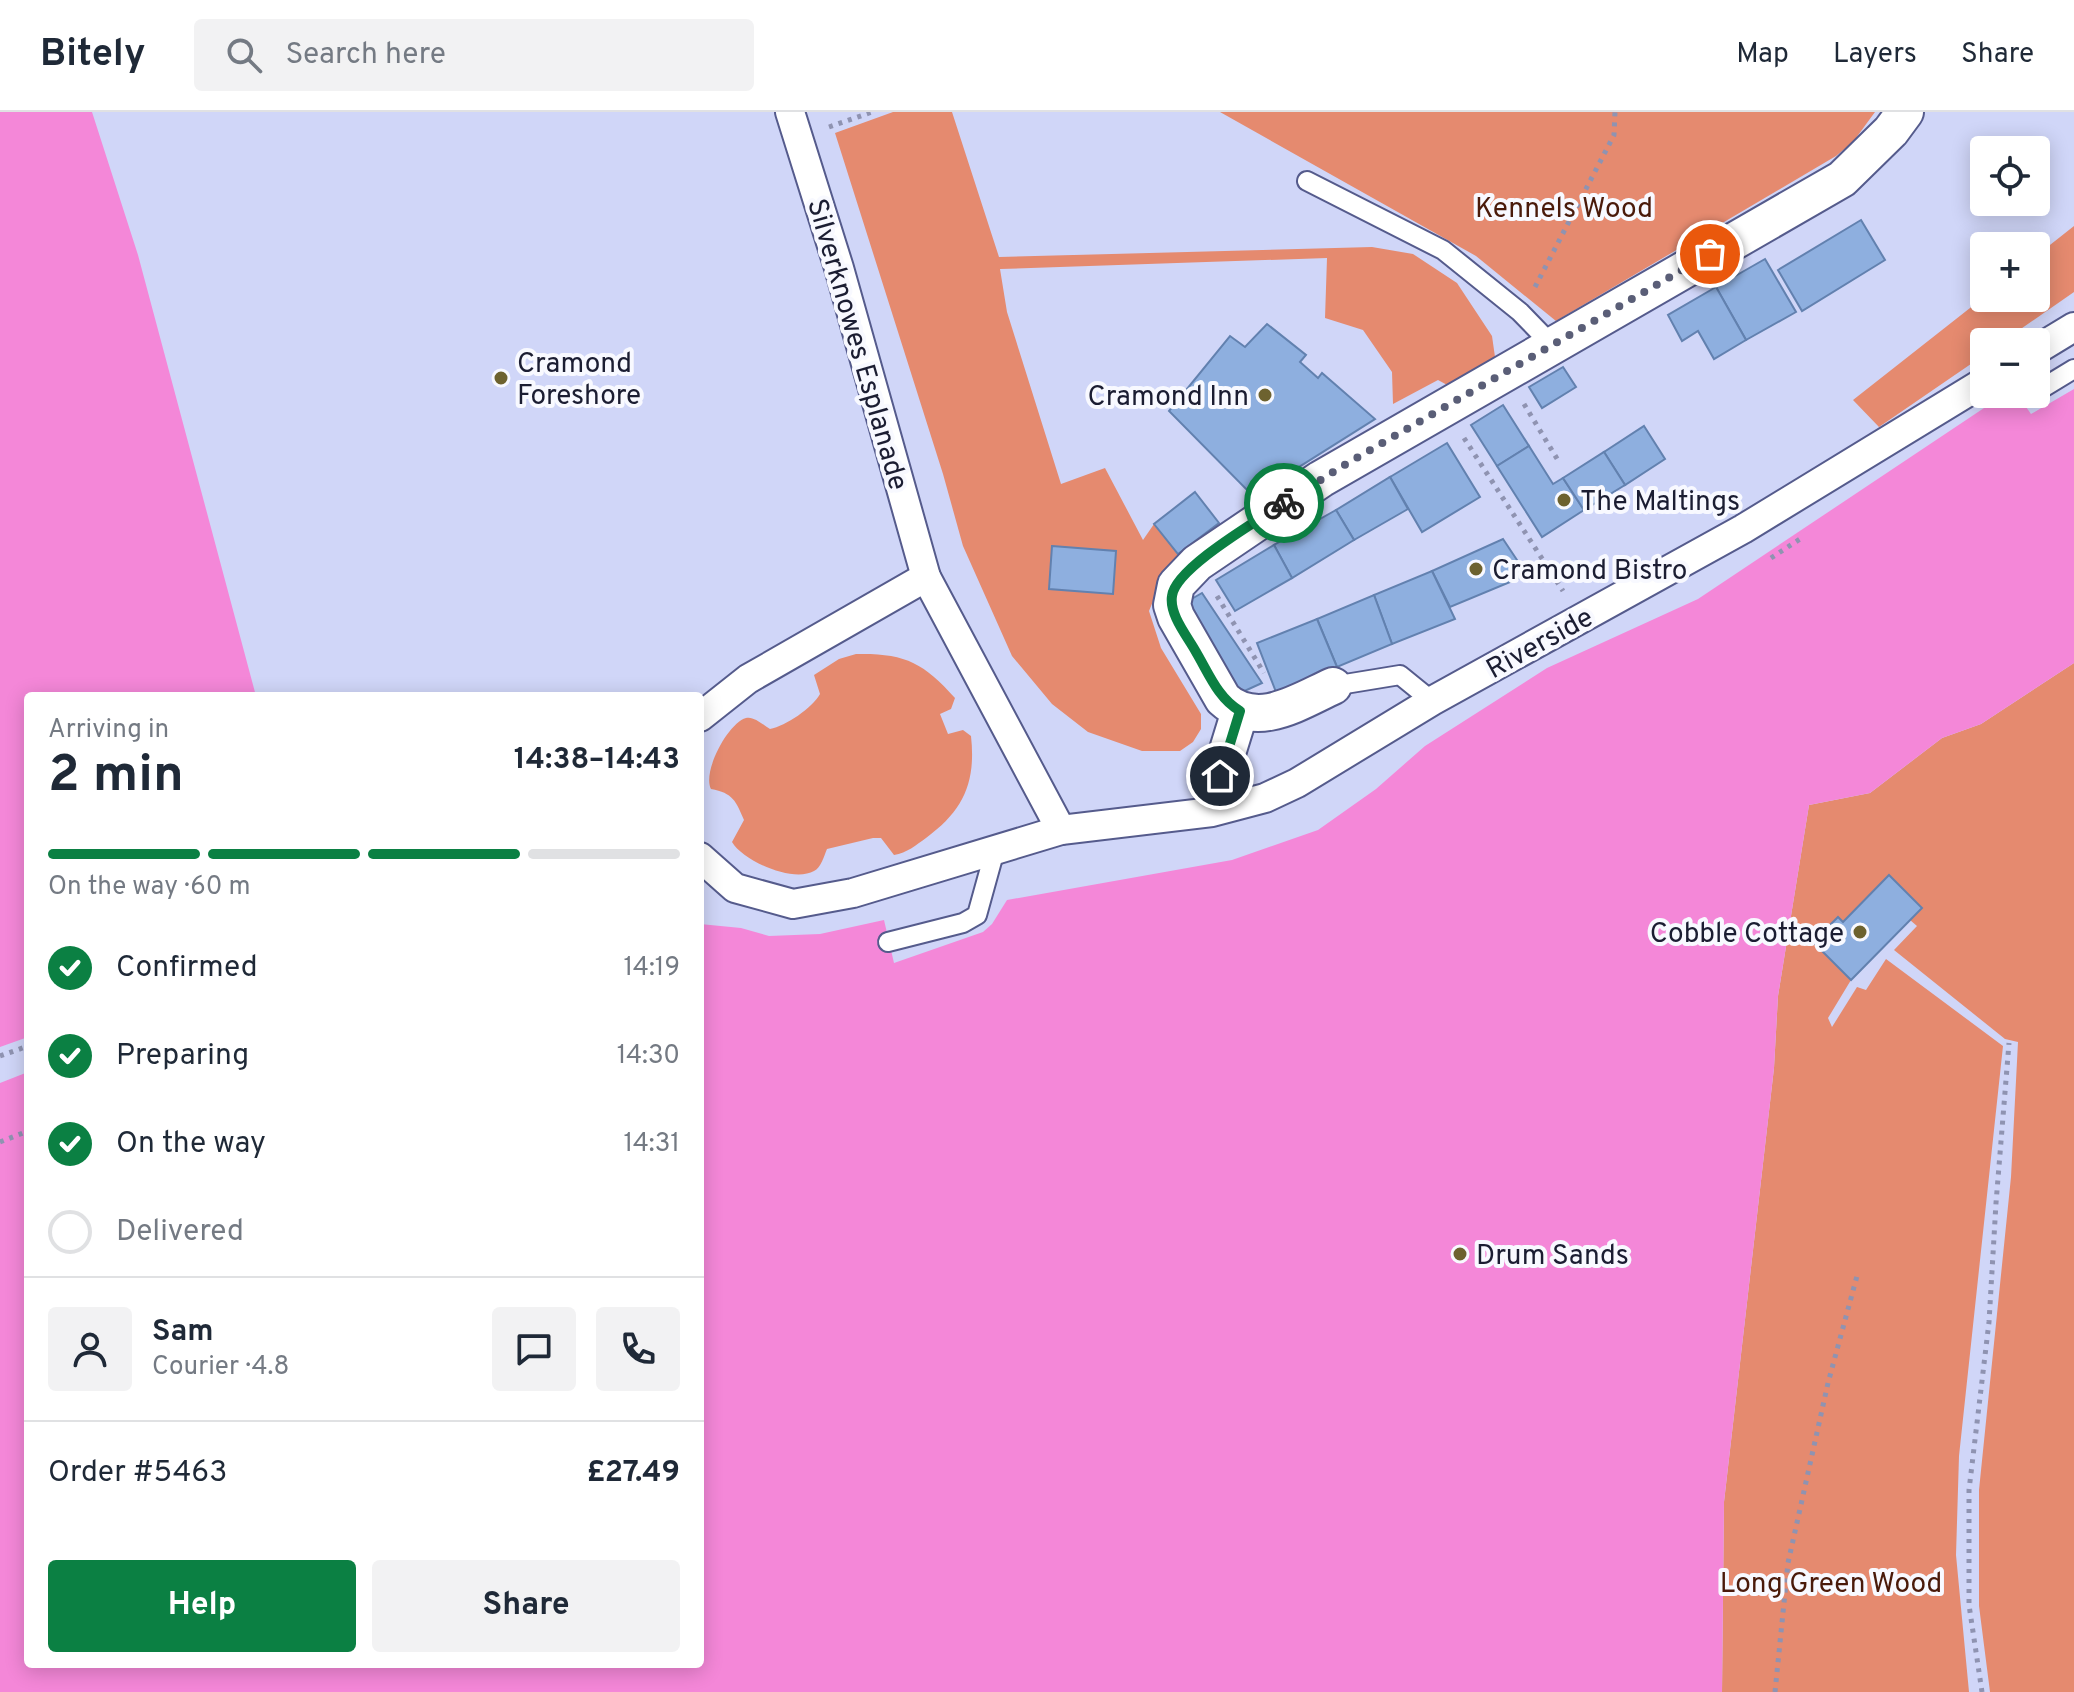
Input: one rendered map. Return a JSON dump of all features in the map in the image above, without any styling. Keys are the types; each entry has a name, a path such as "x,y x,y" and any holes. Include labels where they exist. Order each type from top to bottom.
{"street":[{"path":"1333,686 1266,714 1240,711 1223,699 1176,617 1172,596 1176,585 1197,563 1321,479 1842,179 1891,131 1905,112"},
{"name":"Silverknowes Esplanade","path":"794,125 839,268 926,577 1061,830"},
{"path":"2050,342 2074,327"},
{"name":"Riverside","path":"1061,830 1212,812 1265,798 1297,783 1432,701 1743,529 1970,391"},
{"path":"704,714 748,679 926,577"},
{"path":"1220,776 1240,711"},
{"path":"704,861 735,888 793,904 853,893 1061,830"}],"lane":[{"path":"1307,181 1443,250 1520,312 1552,345"},
{"path":"2050,384 2074,369"},
{"path":"1333,686 1400,675 1432,701"},
{"path":"888,942 963,923 977,915 995,850"}],"path":[{"path":"794,125 872,112"},
{"path":"1520,312 1614,135 1615,112"},
{"path":"1505,372 1559,462"},
{"path":"1447,405 1462,434 1581,619"},
{"path":"1771,558 1804,536"},
{"path":"1197,563 1285,708"},
{"path":"1982,1692 1969,1605 1969,1490 1989,1322 2009,1043"},
{"path":"0,1056 24,1047"},
{"path":"0,1142 24,1133"},
{"path":"1775,1692 1788,1563 1828,1383 1857,1276"}],"green space":[{"path":"893,112 952,112 999,257 1372,247 1413,254 1457,283 1492,336 1495,357 1449,386 1438,380 1393,404 1392,372 1363,330 1325,318 1327,258 1000,269 1007,312 1061,484 1105,468 1143,540 1154,524 1178,554 1160,584 1149,611 1161,648 1201,714 1201,729 1193,742 1180,751 1142,751 1088,732 1052,704 1012,656 963,546 835,133"},
{"name":"Kennels Wood","path":"1220,112 1875,112 1853,142 1836,156 1556,321 1476,256"},
{"path":"2074,226 2074,292 2050,309 2050,245"},
{"path":"1970,308 1970,312 2045,312 2022,328 1970,328 1970,365 1879,427 1853,400"},
{"path":"856,654 887,655 912,662 933,676 955,698 951,709 940,714 948,734 963,730 971,736 971,767 965,794 950,817 939,827 915,846 894,855 881,838 873,838 827,849 819,867 805,874 782,872 757,863 732,842 744,820 739,808 733,799 711,789 710,771 718,749 732,729 746,718 752,718 770,729 791,720 820,694 814,675 839,659"},
{"name":"Long Green Wood","path":"2074,663 2074,1692 1990,1692 1979,1606 1979,1490 2011,1177 2018,1042 2005,1039 1894,950 1917,926 1910,920 1851,980 1828,1018 1832,1027 1857,987 1866,990 1886,959 2003,1046 1959,1456 1956,1555 1969,1692 1722,1692 1724,1502 1774,1068 1778,996 1809,805 1870,793 1942,738 1981,724"}],"shaded area":[{"path":"0,112 92,112 138,255 255,692 24,692 24,1668 704,1668 704,924 741,928 769,936 820,934 884,920 894,963 983,932 1007,900 1232,860 1318,830 1376,789 1425,746 1547,668 1698,599 1984,408 2027,408 2031,414 2041,408 2050,408 2050,403 2074,389 2074,663 1981,724 1942,738 1870,793 1809,805 1778,996 1774,1068 1724,1502 1722,1692 0,1692"}],"pier":[{"path":"24,1038 24,1074 0,1083 0,1047"}],"building":[{"path":"1861,220 1885,260 1802,311 1778,270"},
{"path":"1765,259 1796,312 1746,340 1716,287"},
{"path":"1716,287 1746,340 1714,359 1698,331 1682,341 1668,315"},
{"name":"Cramond Inn","path":"1267,324 1306,355 1300,362 1318,378 1322,373 1375,419 1253,496 1169,411 1230,336 1245,347"},
{"path":"1563,367 1576,387 1542,408 1529,387"},
{"path":"1503,405 1529,446 1497,466 1471,425"},
{"path":"1644,426 1665,459 1625,485 1604,452"},
{"path":"1447,443 1480,497 1422,532 1390,477"},
{"path":"1529,446 1553,484 1563,478 1584,510 1542,537 1497,466"},
{"path":"1604,452 1625,485 1584,510 1563,478"},
{"path":"1390,477 1408,509 1354,540 1336,510"},
{"path":"1195,492 1219,523 1178,554 1154,524"},
{"path":"1336,510 1354,540 1292,578 1274,545"},
{"path":"1503,539 1527,575 1450,607 1432,571"},
{"path":"1274,545 1292,578 1235,611 1216,580"},
{"path":"1052,546 1116,551 1113,594 1049,589"},
{"path":"1432,571 1455,619 1392,644 1374,595"},
{"path":"1202,593 1262,683 1238,694 1181,605"},
{"path":"1374,595 1392,644 1337,667 1317,619"},
{"path":"1317,619 1337,667 1276,692 1257,643"},
{"name":"Cobble Cottage","path":"1889,875 1922,908 1851,980 1813,942 1838,917 1843,922"}],"way so far":[{"path":"1284,503 1710,254"}],"place":[{"name":"Cramond Foreshore","path":"501,378"},
{"name":"Cramond Inn","path":"1265,395"},
{"name":"The Maltings","path":"1564,500"},
{"name":"Cramond Bistro","path":"1476,569"},
{"name":"Cobble Cottage","path":"1860,932"},
{"name":"Drum Sands","path":"1460,1254"}],"route":[{"path":"1220,776 1240,711 1223,699 1176,617 1172,596 1176,585 1197,563 1284,503"}]}
